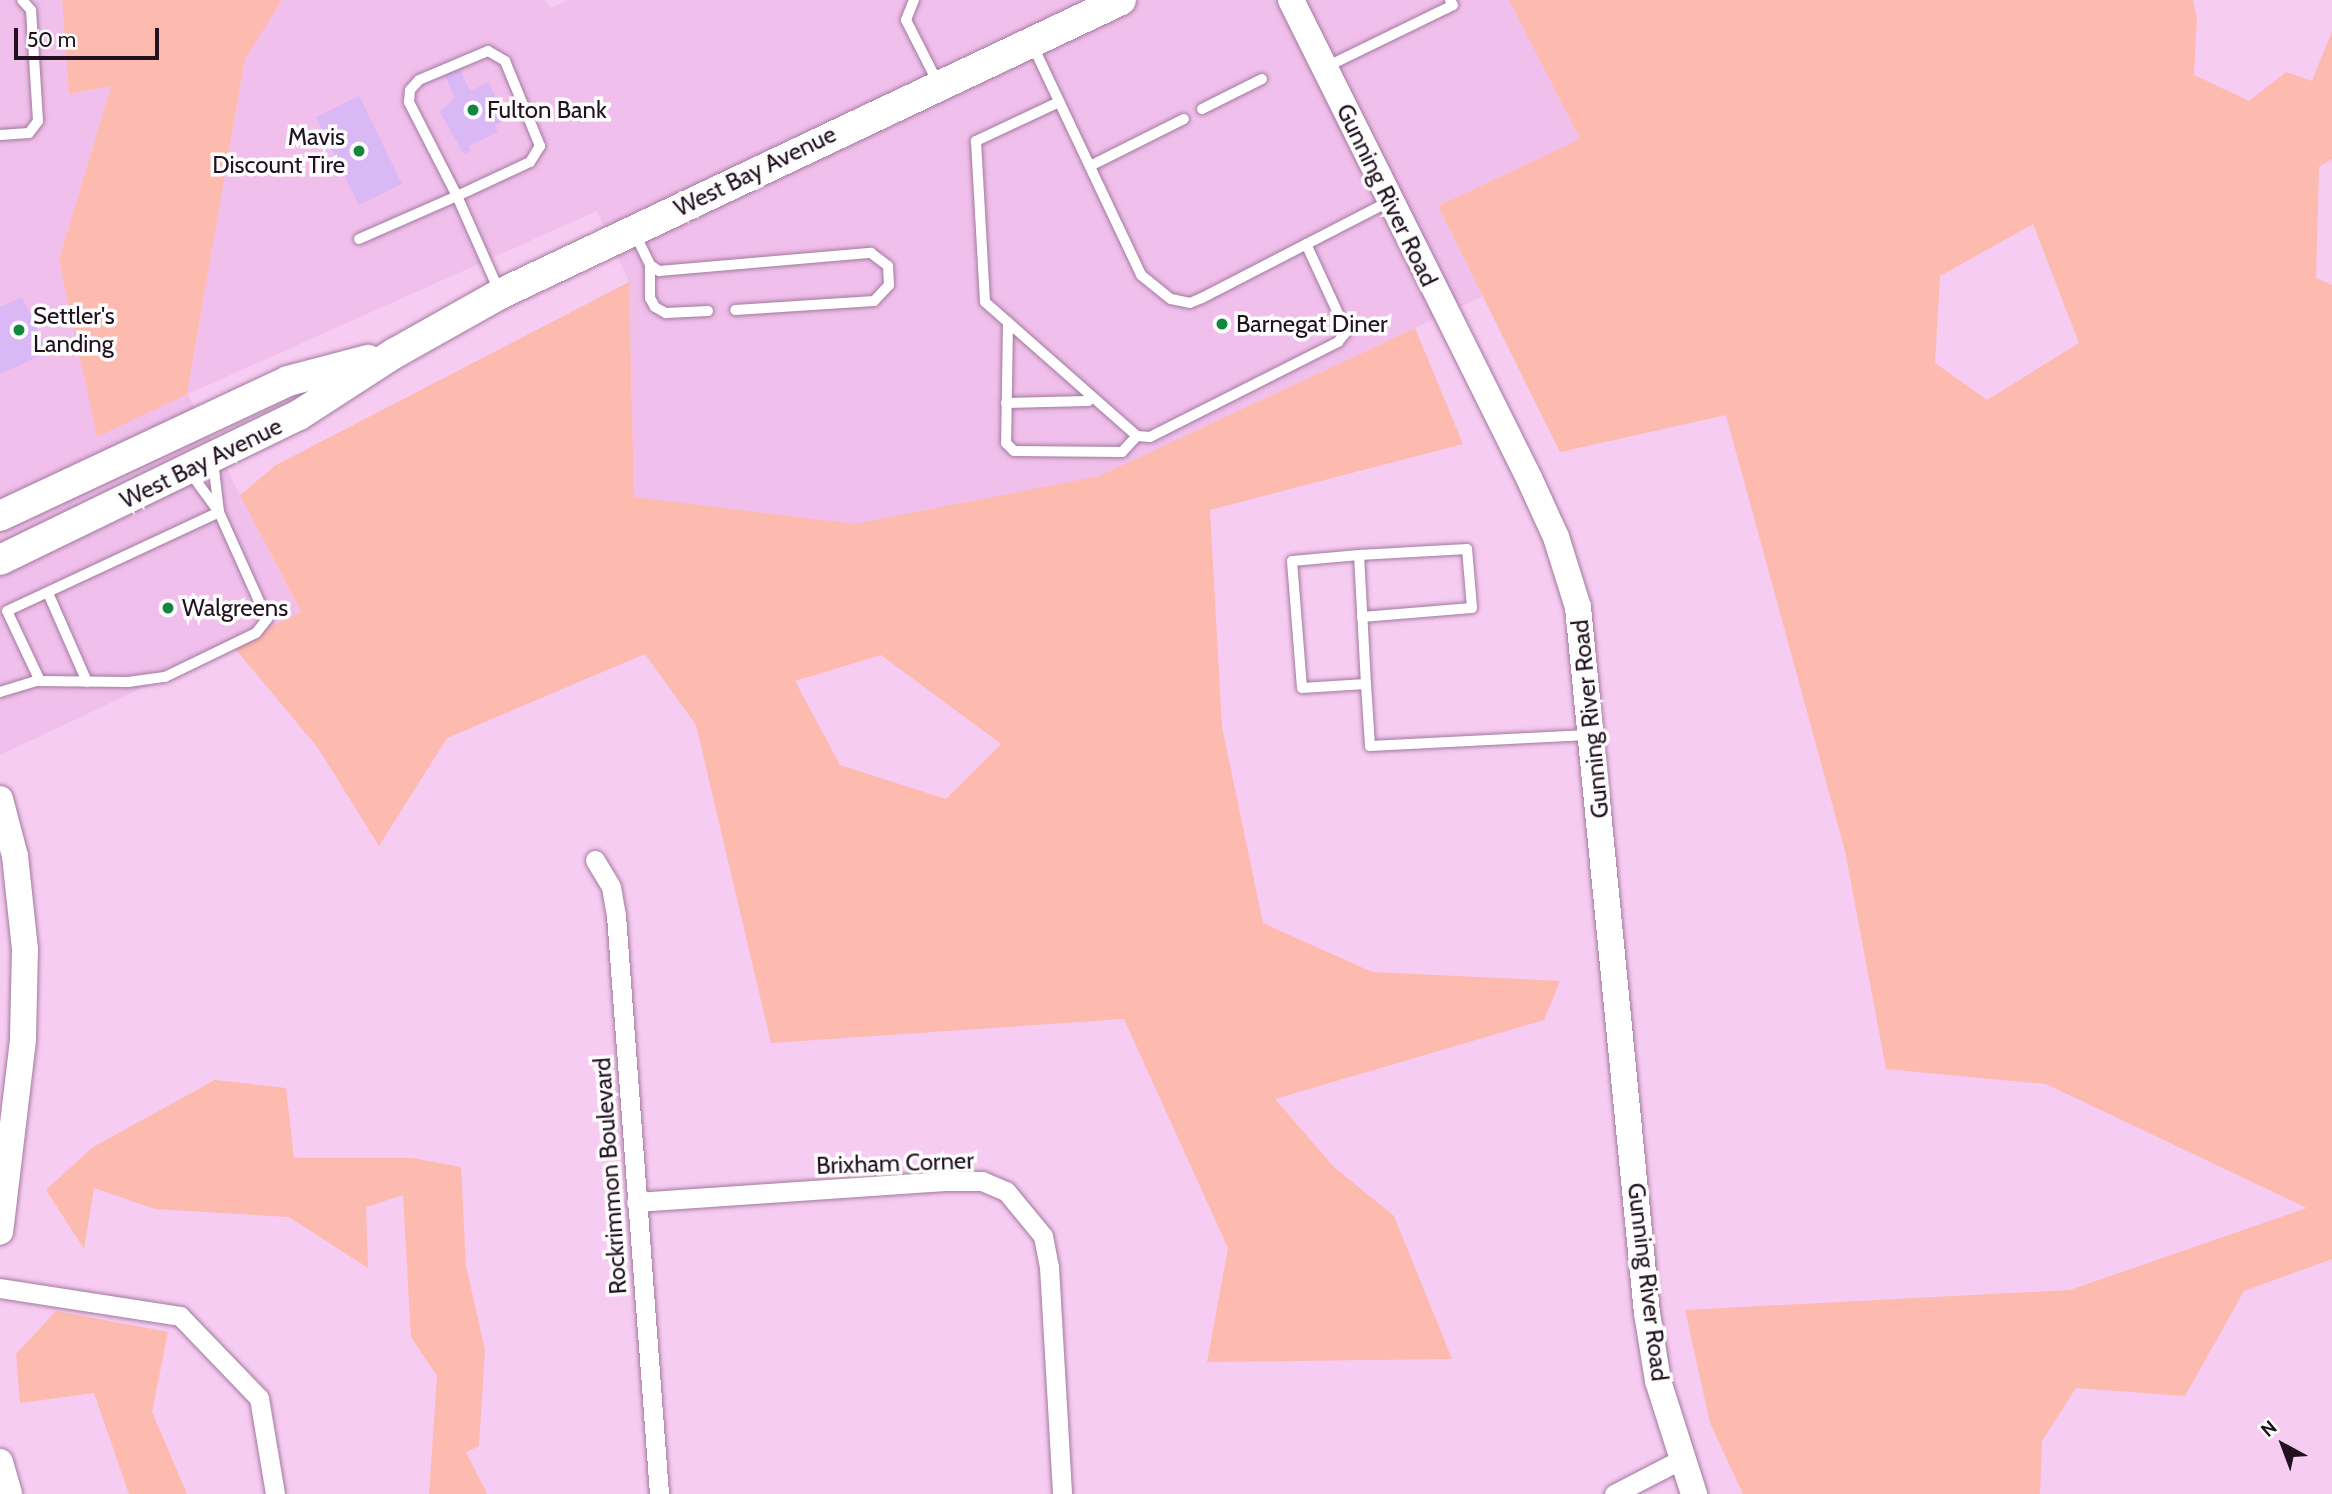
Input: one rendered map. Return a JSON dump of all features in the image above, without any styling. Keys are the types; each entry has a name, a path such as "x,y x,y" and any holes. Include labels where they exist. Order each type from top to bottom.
{"main road":[{"name":"West Bay Avenue","path":"0,560 201,465 299,415 395,353 500,294 1106,3"},
{"name":"West Bay Avenue","path":"0,516 288,381 395,353"},
{"path":"201,465 205,435 249,399"}],"street":[{"name":"Gunning River Road","path":"1291,0 1556,537 1578,607 1647,1313 1680,1460 1694,1494"},
{"path":"0,1232 7,1129 23,1040 25,949 2,809"},
{"name":"Rockrimmon Boulevard","path":"595,859 611,887 616,915 659,1494"},
{"name":"Brixham Corner","path":"636,1202 948,1181 982,1181 1006,1191 1043,1236 1049,1267 1062,1494"},
{"path":"0,1287 180,1316 259,1398 275,1494"},
{"path":"1614,1494 1680,1460"},
{"path":"0,1462 9,1494"}],"lane":[{"path":"0,135 29,133 38,121 31,10 22,0"},
{"path":"914,0 906,20 938,84"},
{"path":"1323,68 1453,5 1450,0"},
{"path":"1031,41 1141,275 1171,299 1190,303 1202,298 1390,201"},
{"path":"359,239 457,196 530,162 540,146 535,126 499,55 488,51 474,54 419,80 410,90 409,102 457,196 500,294"},
{"path":"1202,109 1262,79"},
{"path":"1059,102 976,141 985,302 1137,436 1150,437 1338,342 1345,333 1343,324 1306,244"},
{"path":"1090,166 1184,118"},
{"path":"633,230 650,265 650,298 655,307 666,313 708,311"},
{"path":"650,265 670,271 871,253 888,267 889,285 874,301 734,310"},
{"path":"1008,322 1006,443 1014,451 1122,452 1137,436"},
{"path":"1006,403 1088,401 1092,397"},
{"path":"0,692 40,681 86,682 166,677 257,634 267,619 201,465"},
{"path":"201,465 219,512"},
{"path":"40,681 7,611 219,512"},
{"path":"1362,617 1472,608 1467,549 1292,561 1302,688 1366,684"},
{"path":"1359,555 1370,746 1592,735"},
{"path":"48,593 86,682"}],"shaded area":[{"path":"0,0 62,0 69,94 111,86 59,260 187,394 245,59 282,0 545,0 551,8 567,0 1509,0 1580,139 1438,206 1483,296 1099,476 855,525 634,497 629,282 597,211 188,394 301,613 0,755"},
{"path":"62,0 282,0 245,59 187,394 97,437 59,260 111,86 69,94"},
{"path":"1509,0 2193,0 2197,19 2194,75 2249,101 2286,72 2312,81 2332,31 2332,159 2319,167 2316,278 2332,285 2332,1259 2244,1291 2185,1396 2076,1388 2042,1441 2040,1494 1743,1494 1710,1423 1685,1310 2070,1290 2307,1208 2046,1084 1886,1069 1845,851 1726,415 1560,452 1438,206 1580,139","holes":["2033,224 2079,343 1987,400 1935,363 1940,276"]},
{"path":"629,282 634,497 855,524 1099,476 1415,328 1463,444 1210,510 1222,727 1263,923 1372,972 1560,981 1544,1020 1275,1099 1334,1167 1394,1216 1452,1359 1207,1362 1228,1248 1124,1019 771,1043 696,725 645,654 447,738 379,846 318,748 232,645 301,612 240,495 276,465","holes":["881,655 1001,744 946,799 840,765 795,681"]},
{"path":"215,1080 286,1088 294,1158 412,1158 461,1167 466,1266 485,1350 479,1446 466,1452 487,1494 429,1494 437,1376 411,1337 403,1195 366,1207 368,1268 289,1217 155,1209 94,1188 84,1249 46,1190 93,1147"},
{"path":"56,1311 168,1332 152,1412 187,1494 129,1494 94,1393 20,1403 16,1354"}],"building":[{"name":"Fulton Bank","path":"459,68 470,91 489,82 503,115 502,122 495,125 498,132 468,146 471,151 464,154 440,112 455,98 445,75"},
{"name":"Mavis Discount Tire","path":"359,96 402,184 359,205 316,117"},
{"name":"Settler's Landing","path":"22,297 48,352 0,374 0,307"}],"place":[{"name":"Fulton Bank","path":"473,110"},
{"name":"Mavis Discount Tire","path":"359,151"},
{"name":"Barnegat Diner","path":"1222,324"},
{"name":"Settler's Landing","path":"19,330"},
{"name":"Walgreens","path":"168,608"}]}
